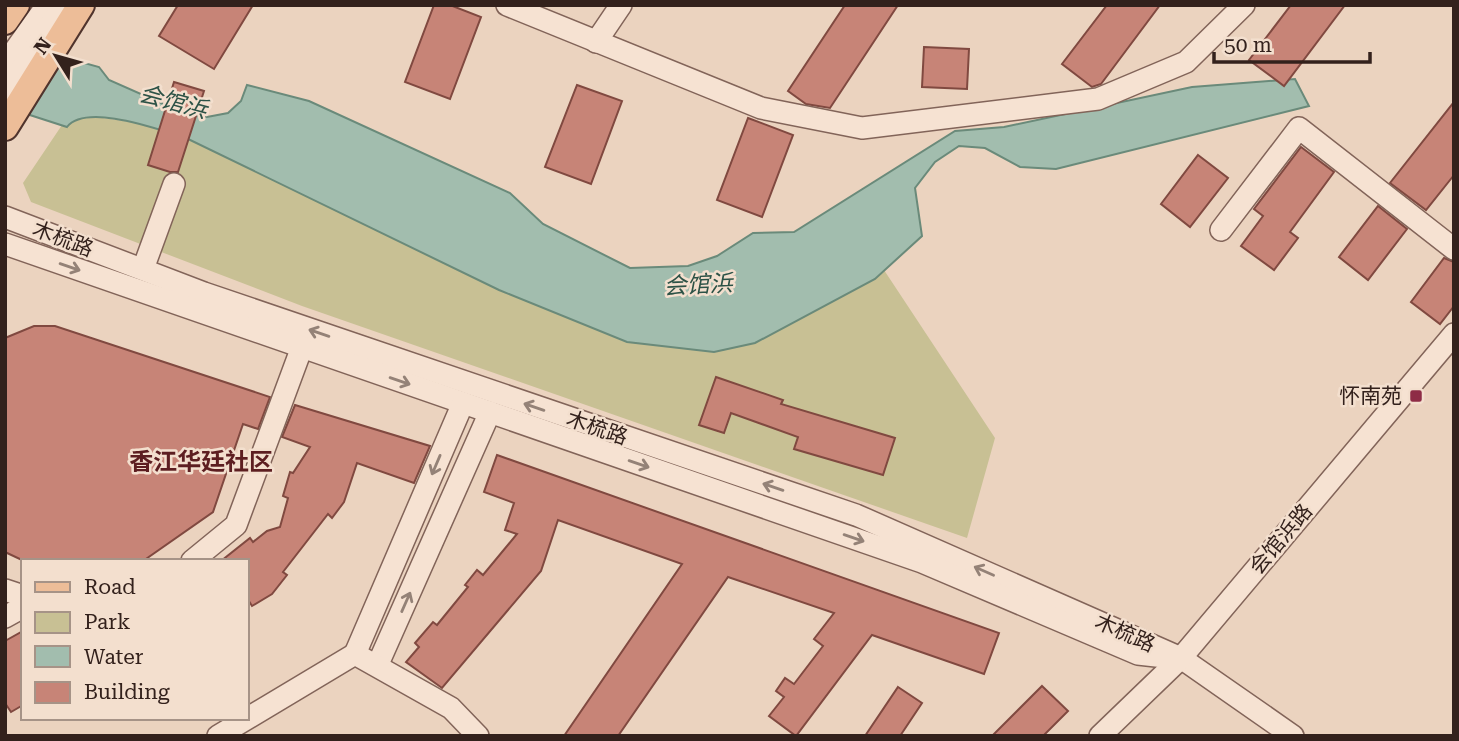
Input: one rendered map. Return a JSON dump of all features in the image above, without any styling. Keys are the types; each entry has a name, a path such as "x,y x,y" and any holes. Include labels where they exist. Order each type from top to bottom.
{"main road":[{"path":"7,113 30,38 16,5"},
{"path":"30,38 81,5"}],"street":[{"path":"30,38 47,5"},
{"path":"5,64 63,5"},
{"path":"507,5 761,108 862,128 1098,99 1186,62 1244,5"},
{"path":"596,42 621,5"},
{"path":"1221,230 1299,128 1454,249"},
{"path":"143,269 174,184"},
{"name":"木梳路","path":"5,217 143,269 494,393 856,515 1181,658 1293,736"},
{"name":"木梳路","path":"5,244 922,562 1138,654 1181,658"},
{"name":"会馆浜路","path":"1100,736 1181,658 1454,334"},
{"path":"194,559 236,525 302,347"},
{"path":"248,718 355,654 463,403"},
{"path":"378,664 490,412"},
{"path":"5,617 21,608"},
{"path":"355,654 378,664 451,708 478,736"},
{"path":"218,736 245,720"}],"green space":[{"path":"87,116 133,122 184,137 499,290 627,342 714,352 755,343 875,279 884,270 995,438 967,538 302,306 31,202 23,183 62,125 67,127 72,120"}],"water":[{"name":"会馆浜","path":"5,41 99,67 109,80 186,114 207,117 228,113 241,101 247,85 309,101 510,193 543,224 630,268 688,266 717,256 753,233 794,232 955,131 1004,127 1192,87 1295,79 1309,106 1056,169 1020,167 985,148 959,146 935,162 915,188 922,236 875,279 755,343 714,352 627,342 499,290 184,137 140,124 105,118 76,120 67,127 5,107"}],"building":[{"path":"178,5 253,5 214,69 159,36"},
{"path":"434,5 450,5 481,17 450,99 405,82"},
{"path":"845,5 898,5 830,108 806,104 788,91"},
{"path":"1107,5 1160,5 1101,84 1092,87 1062,64"},
{"path":"1291,5 1345,5 1284,86 1249,60"},
{"path":"924,47 969,49 967,89 922,87"},
{"path":"174,82 204,91 178,172 170,172 148,165"},
{"path":"577,85 622,101 591,184 545,167"},
{"path":"1454,102 1454,175 1426,210 1390,183"},
{"path":"748,118 793,135 762,217 717,200"},
{"path":"1301,147 1334,172 1290,232 1298,238 1274,270 1241,246 1263,216 1254,209"},
{"path":"1198,155 1228,178 1190,227 1161,204"},
{"path":"1378,206 1407,229 1368,280 1339,257"},
{"path":"1444,258 1454,262 1454,306 1440,324 1411,302"},
{"path":"34,326 55,326 270,397 258,429 243,424 213,512 146,559 21,560 5,552 5,338"},
{"path":"716,377 783,400 781,404 895,438 883,475 794,449 798,437 731,413 724,433 699,425"},
{"path":"295,405 430,446 414,483 357,463 344,502 332,518 328,514 283,572 287,575 272,594 252,606 248,600 248,559 224,559 250,538 253,542 267,531 280,527 288,498 283,496 290,472 293,473 310,447 282,437"},
{"path":"497,455 999,633 984,674 872,635 796,736 769,716 784,697 776,691 785,678 794,684 823,646 814,639 834,613 728,577 618,736 564,736 682,564 558,520 541,571 442,688 406,662 419,647 415,643 433,622 437,625 468,587 465,585 477,570 483,575 517,534 505,530 514,503 484,492"},
{"path":"21,632 21,706 11,712 5,703 5,641"},
{"path":"1042,686 1068,711 1043,736 992,736"},
{"path":"898,687 922,703 900,736 865,736"}],"place":[{"name":"怀南苑","path":"1416,396"}],"district":[{"name":"香江华廷社区","path":"201,462"}]}
